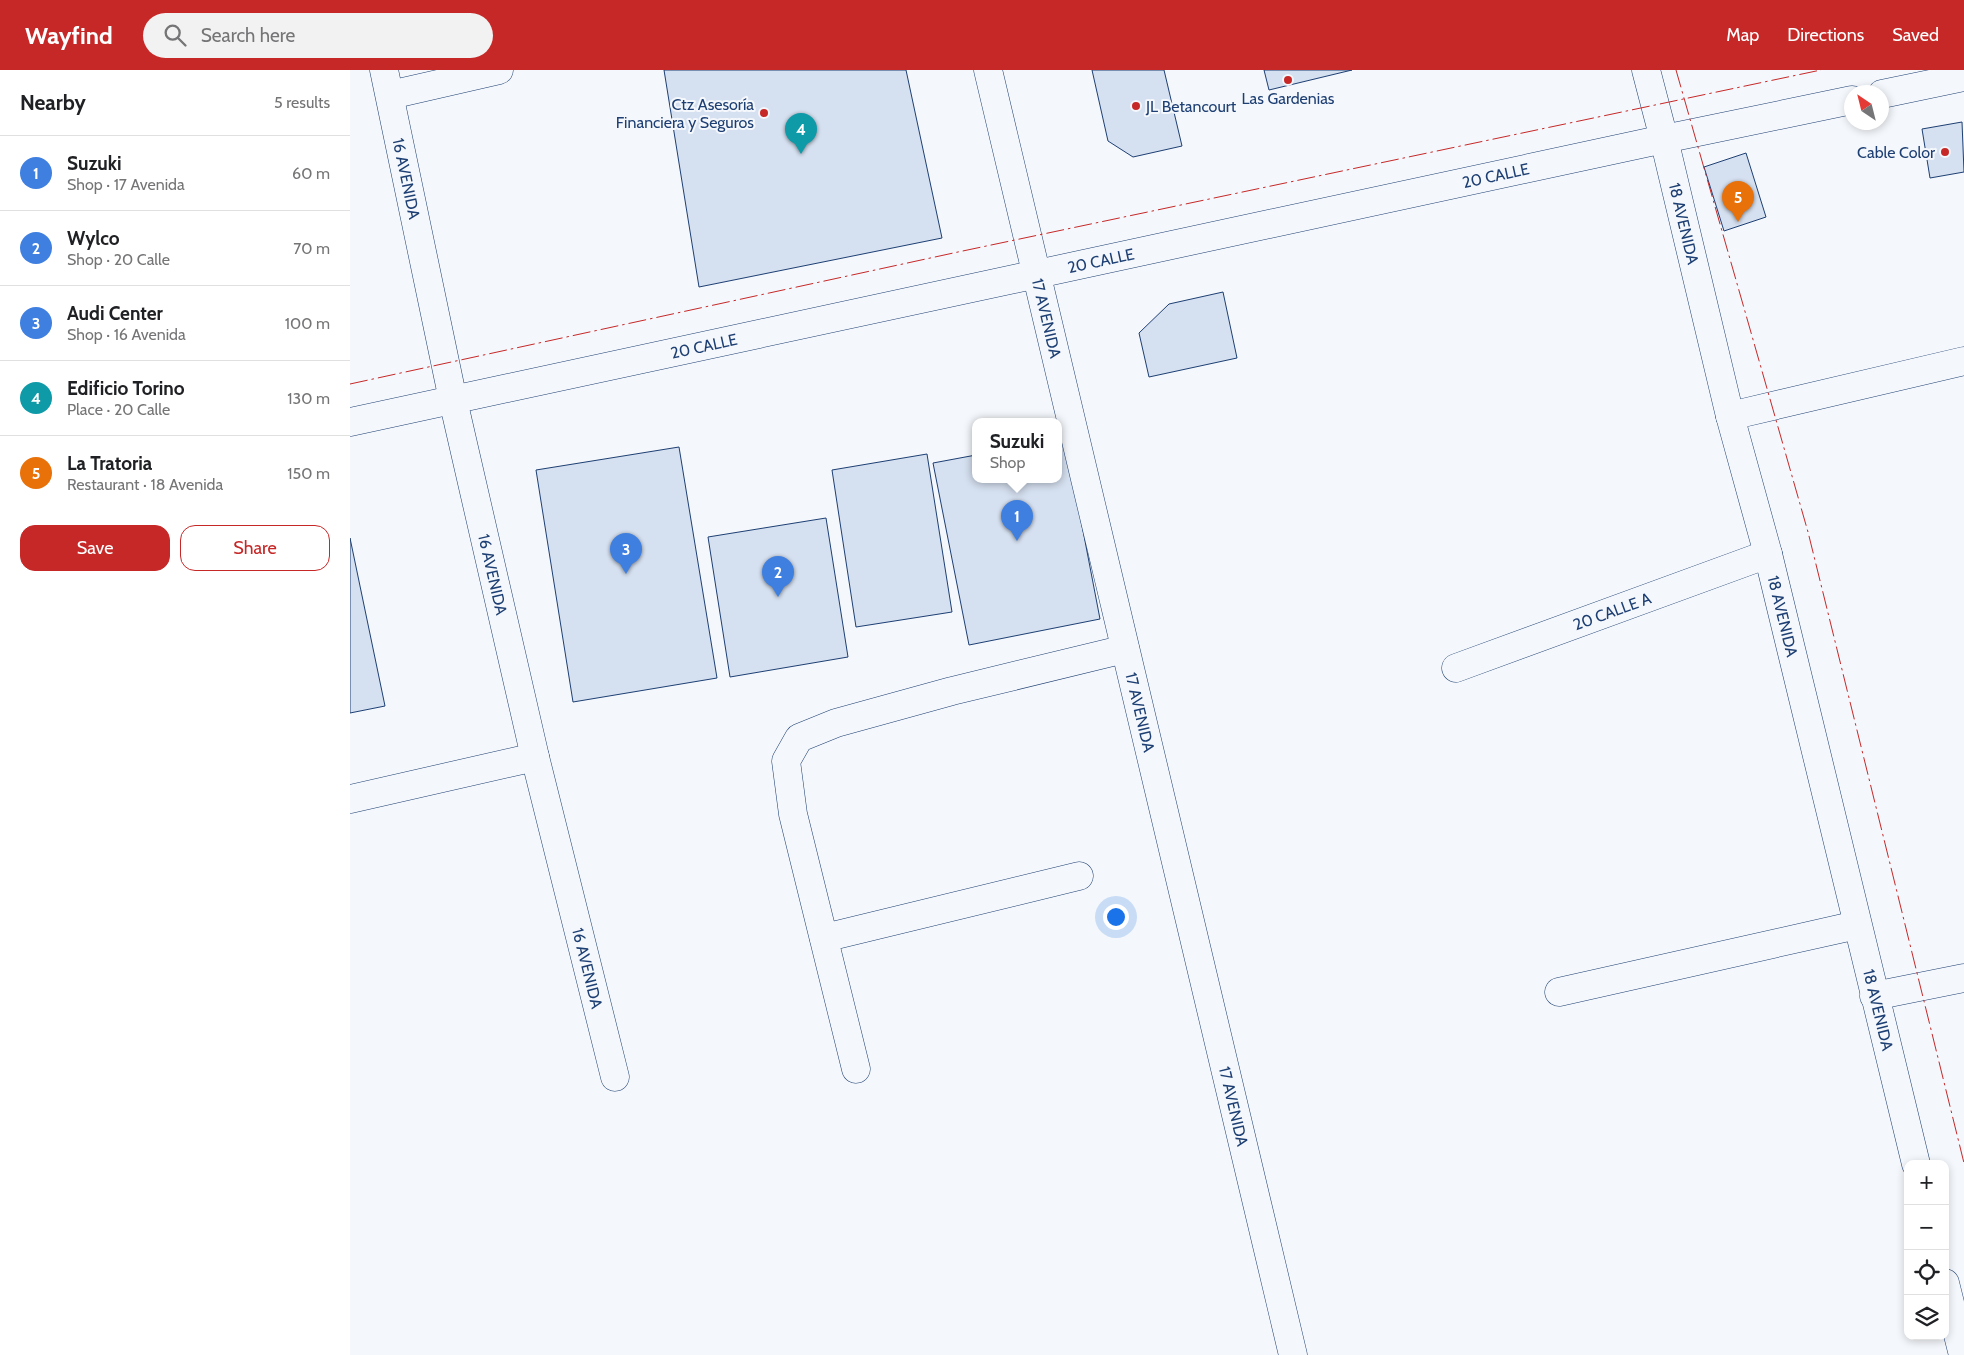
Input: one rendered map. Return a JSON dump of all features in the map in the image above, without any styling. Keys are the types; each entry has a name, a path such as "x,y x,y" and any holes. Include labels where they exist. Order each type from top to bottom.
{"street":[{"path":"387,83 499,70"},
{"name":"17 AVENIDA","path":"988,70 1125,649 1288,1354"},
{"name":"18 AVENIDA","path":"1646,70 1730,416 1768,554 1915,1160"},
{"path":"1889,93 1964,77"},
{"name":"16 AVENIDA","path":"387,83 453,400 535,757 615,1077"},
{"name":"20 CALLE","path":"350,422 1036,273 1844,102"},
{"path":"1730,416 1964,361"},
{"name":"20 CALLE A","path":"1456,668 1768,554"},
{"path":"856,1069 793,814 786,761 799,738 836,723 952,691 1125,649"},
{"path":"350,799 535,757"},
{"path":"824,938 1079,876"},
{"path":"1559,992 1857,925"},
{"path":"1874,996 1964,978"},
{"path":"1948,1295 1963,1355"}],"building":[{"path":"664,70 906,70 942,238 699,287"},
{"name":"JL Betancourt","path":"1092,70 1164,70 1182,146 1133,157 1108,141"},
{"name":"Las Gardenias","path":"1264,70 1352,70 1269,90"},
{"name":"Cable Color","path":"1962,122 1964,172 1930,178 1922,129"},
{"path":"1746,153 1766,217 1724,231 1704,167"},
{"path":"1223,292 1237,358 1149,377 1139,333 1169,304"},
{"path":"1065,437 1100,619 969,645 933,463 972,456 972,483 1062,483 1062,438"},
{"path":"679,447 717,678 573,702 536,470"},
{"path":"927,454 952,612 856,627 832,470"},
{"path":"826,518 848,657 730,677 708,537"},
{"path":"350,538 385,706 350,713"}],"power":[{"path":"1676,70 1808,532 1964,1163"},
{"path":"350,384 958,252 1821,70"}],"place":[{"name":"Las Gardenias","path":"1288,80"},
{"name":"JL Betancourt","path":"1136,106"},
{"name":"Ctz Asesoría Financiera y Seguros","path":"764,113"},
{"name":"Cable Color","path":"1945,152"},
{"name":"Edificio Torino","path":"801,154"},
{"name":"La Tratoria","path":"1738,222"},
{"name":"Suzuki","path":"1017,541"},
{"name":"Audi Center","path":"626,574"},
{"name":"Wylco","path":"778,597"}]}
